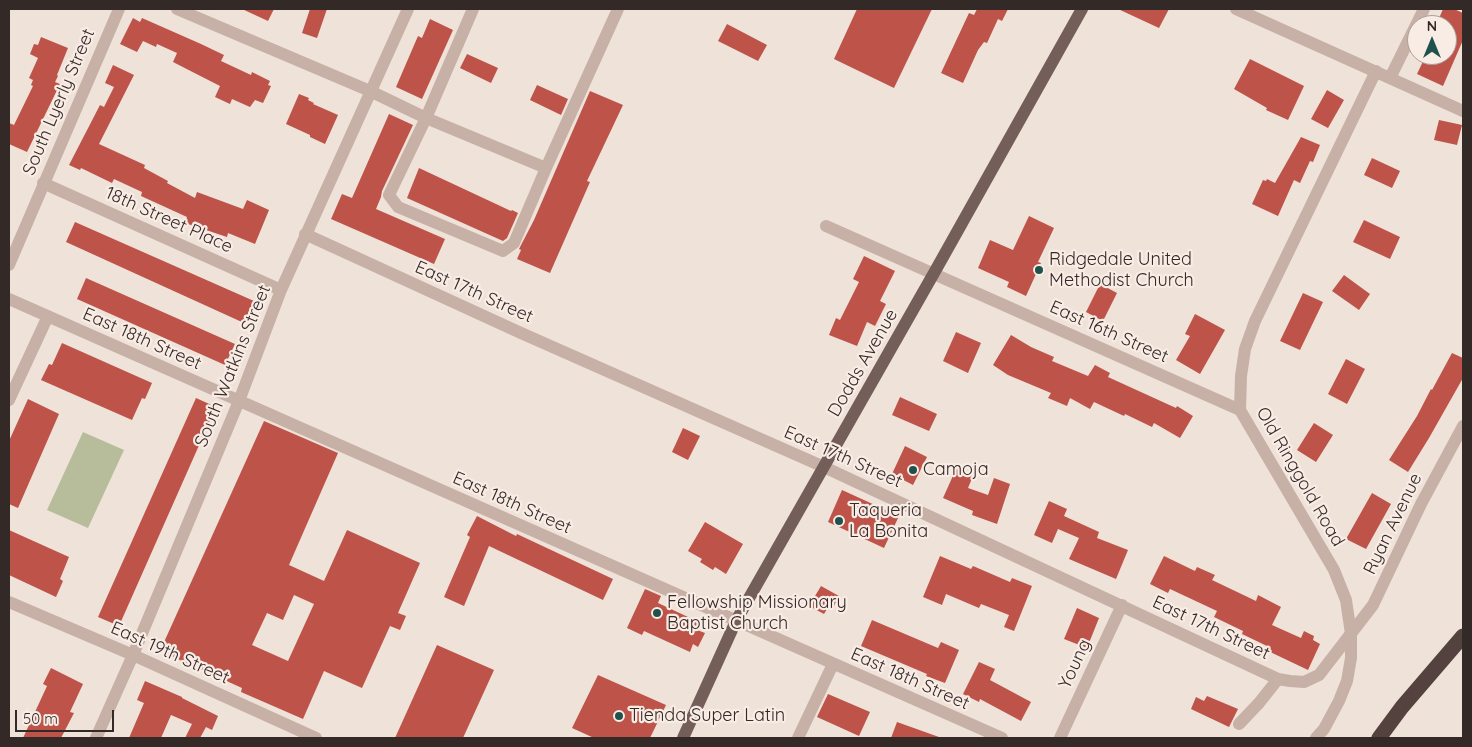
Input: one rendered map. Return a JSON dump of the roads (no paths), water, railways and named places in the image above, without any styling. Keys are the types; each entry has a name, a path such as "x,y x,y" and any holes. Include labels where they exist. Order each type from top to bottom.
{"highway":[{"path":"1379,738 1402,707 1463,636"}],"main road":[{"name":"Dodds Avenue","path":"683,738 736,621 1082,9"}],"street":[{"name":"South Lyerly Street","path":"9,265 43,182 119,9"},
{"path":"177,9 370,91 426,118 546,168"},
{"name":"South Watkins Street","path":"96,738 133,656 239,401 281,290 408,9"},
{"path":"473,9 426,118 389,195 398,207 503,251 514,243 618,9"},
{"path":"1236,9 1463,111"},
{"path":"1390,78 1424,9"},
{"name":"Old Ringgold Road","path":"1316,738 1324,730 1339,701 1346,681 1350,658 1351,634 1346,600 1334,570 1240,410 1241,376 1246,349 1255,321 1376,71"},
{"name":"18th Street Place","path":"43,182 281,290"},
{"name":"East 16th Street","path":"826,226 1240,410"},
{"name":"East 17th Street","path":"305,234 512,329 824,467 1278,679 1290,682 1304,682 1319,675 1351,634"},
{"name":"East 18th Street","path":"9,299 1002,738"},
{"path":"9,400 48,316"},
{"name":"Ryan Avenue","path":"1351,634 1373,605 1421,504 1463,426"},
{"name":"East 19th Street","path":"9,602 316,738"},
{"name":"Young","path":"1060,738 1122,605"},
{"path":"798,738 833,664"},
{"path":"1240,724 1259,704 1278,679"}],"place":[{"name":"Ridgedale United Methodist Church","path":"1039,270"},
{"name":"Camoja","path":"913,470"},
{"name":"Taqueria La Bonita","path":"839,521"},
{"name":"Fellowship Missionary Baptist Church","path":"657,613"},
{"name":"Tienda Super Latin","path":"619,716"}]}
